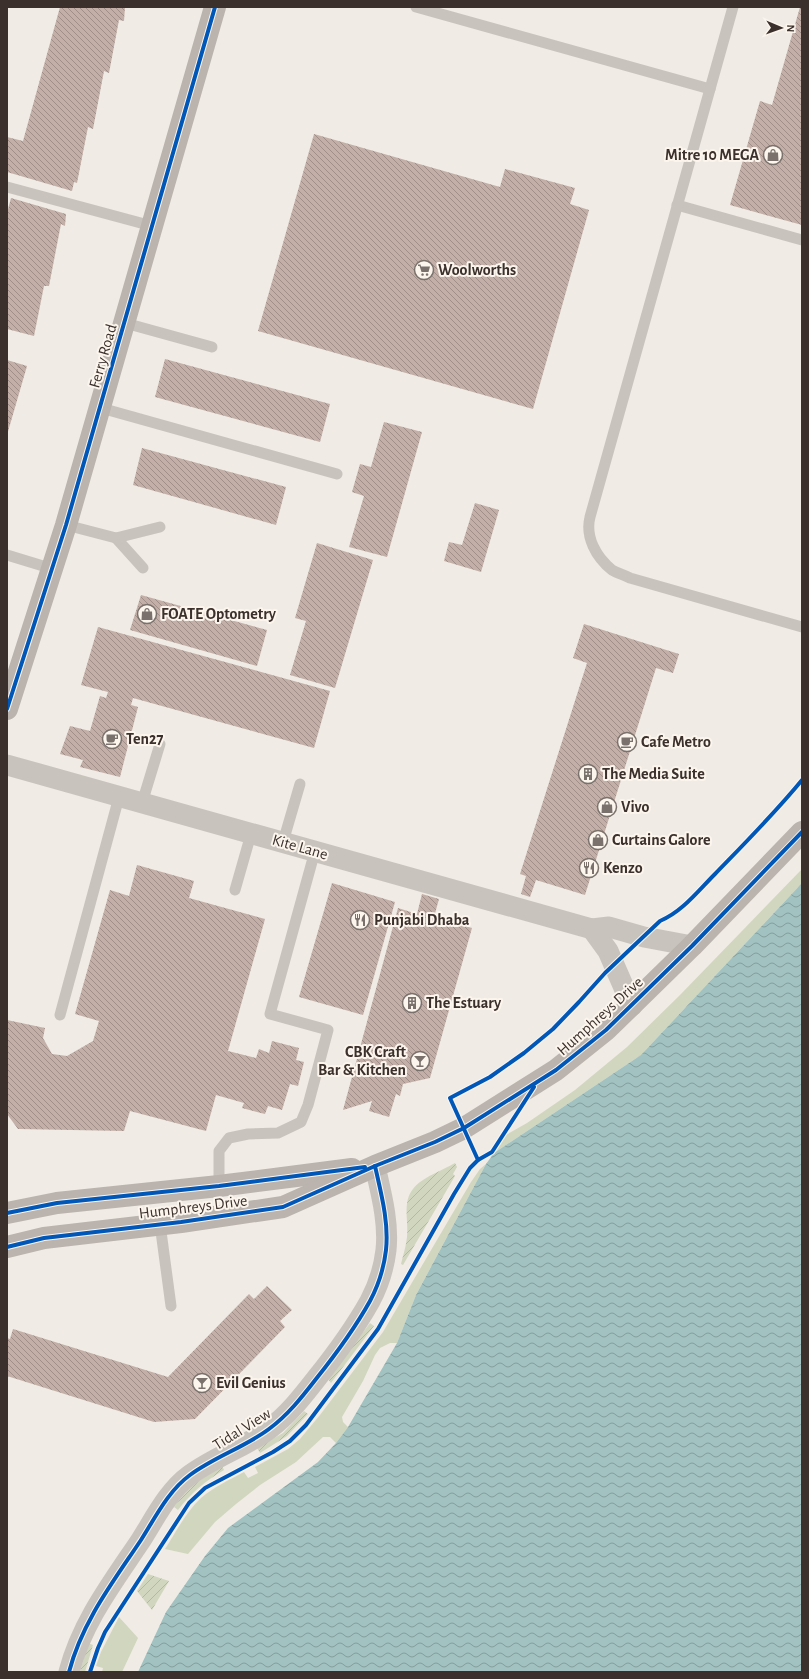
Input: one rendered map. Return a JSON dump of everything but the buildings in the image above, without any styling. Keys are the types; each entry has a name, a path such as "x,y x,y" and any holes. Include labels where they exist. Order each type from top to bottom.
{"main road":[{"name":"Ferry Road","path":"7,709 53,568 101,408 215,7"},
{"name":"Humphreys Drive","path":"7,1248 44,1238 283,1207 375,1166 435,1142 464,1128 517,1096 576,1056 632,1006 802,832"},
{"name":"Humphreys Drive","path":"7,1213 57,1203 219,1186 375,1166"}],"street":[{"name":"Kite Lane","path":"7,765 592,929 609,927 644,937 692,946"},
{"path":"592,929 608,951 632,1006"},
{"name":"Tidal View","path":"69,1672 74,1653 100,1601 160,1509 175,1489 190,1475 268,1430 284,1418 337,1352 370,1300 384,1264 387,1238 384,1212 375,1166"}],"lane":[{"path":"416,7 710,89"},
{"path":"733,7 590,517 588,525 589,536 603,561 614,570 630,578 802,627"},
{"path":"7,187 152,226"},
{"path":"677,204 802,240"},
{"path":"125,323 212,347"},
{"path":"101,408 337,474"},
{"path":"66,525 116,538 160,527"},
{"path":"116,538 144,568"},
{"path":"7,555 53,568"},
{"path":"142,803 160,744"},
{"path":"283,842 300,784"},
{"path":"60,1015 119,796"},
{"path":"234,890 251,834"},
{"path":"219,1186 218,1151 229,1138 248,1134 278,1133 301,1122 308,1104 328,1030 270,1014 315,851"},
{"path":"160,1224 171,1306"}],"green space":[{"path":"802,869 802,883 641,1055 494,1153 506,1135 527,1123 575,1090 627,1047 680,995"},
{"path":"455,1163 457,1167 453,1174 455,1176 403,1265 401,1264 407,1237 407,1206 410,1194 421,1181"},
{"path":"486,1164 416,1295 397,1343 390,1343 380,1348 375,1355 363,1381 342,1417 343,1422 348,1427 336,1443 330,1437 323,1437 296,1462 260,1485 215,1522 188,1554 165,1549 186,1516 201,1498 216,1487 244,1472 248,1478 258,1473 255,1467 288,1449 300,1439 383,1332 471,1182 480,1169"},
{"path":"370,1323 374,1326 331,1383 328,1379"},
{"path":"304,1411 308,1414 287,1436 260,1453 257,1448 283,1433"},
{"path":"222,1466 224,1470 199,1488 178,1510 174,1507 195,1484"},
{"path":"148,1574 169,1581 152,1610 137,1591"},
{"path":"119,1617 138,1638 122,1672 102,1672 103,1668 96,1666 101,1652"},
{"path":"88,1643 93,1645 85,1672 80,1672"}],"water":[{"path":"802,883 802,1672 138,1672 166,1612 205,1556 228,1528 318,1462 336,1443 348,1427 397,1343 416,1295 486,1164 494,1153 641,1055"}],"cycle path":[{"path":"7,709 66,525 215,7"},
{"path":"90,1672 105,1632 189,1503 205,1488 273,1452 290,1441 306,1425 378,1329 454,1194 470,1168 478,1160 450,1098 490,1077 524,1053 553,1029 605,973 660,921 683,907 771,816 802,780"},
{"path":"7,1247 44,1238 181,1222 283,1207 375,1166 435,1142 464,1128 556,1070 606,1030 692,946 802,832"},
{"path":"478,1160 492,1152 534,1087"},
{"path":"69,1672 82,1636 99,1603 141,1540 162,1505 175,1489 190,1475 260,1435 289,1412 331,1360 352,1331 373,1295 384,1263 386,1250 387,1239 385,1218 375,1166"},
{"path":"7,1213 57,1203 219,1186 365,1167"}],"place":[{"name":"Mitre 10 MEGA","path":"773,155"},
{"name":"Woolworths","path":"424,270"},
{"name":"FOATE Optometry","path":"147,614"},
{"name":"Ten27","path":"112,739"},
{"name":"Cafe Metro","path":"627,742"},
{"name":"The Media Suite","path":"588,774"},
{"name":"Vivo","path":"607,807"},
{"name":"Curtains Galore","path":"598,840"},
{"name":"Kenzo","path":"589,868"},
{"name":"Punjabi Dhaba","path":"360,920"},
{"name":"The Estuary","path":"412,1003"},
{"name":"CBK Craft Bar & Kitchen","path":"420,1061"},
{"name":"Evil Genius","path":"202,1383"}]}
